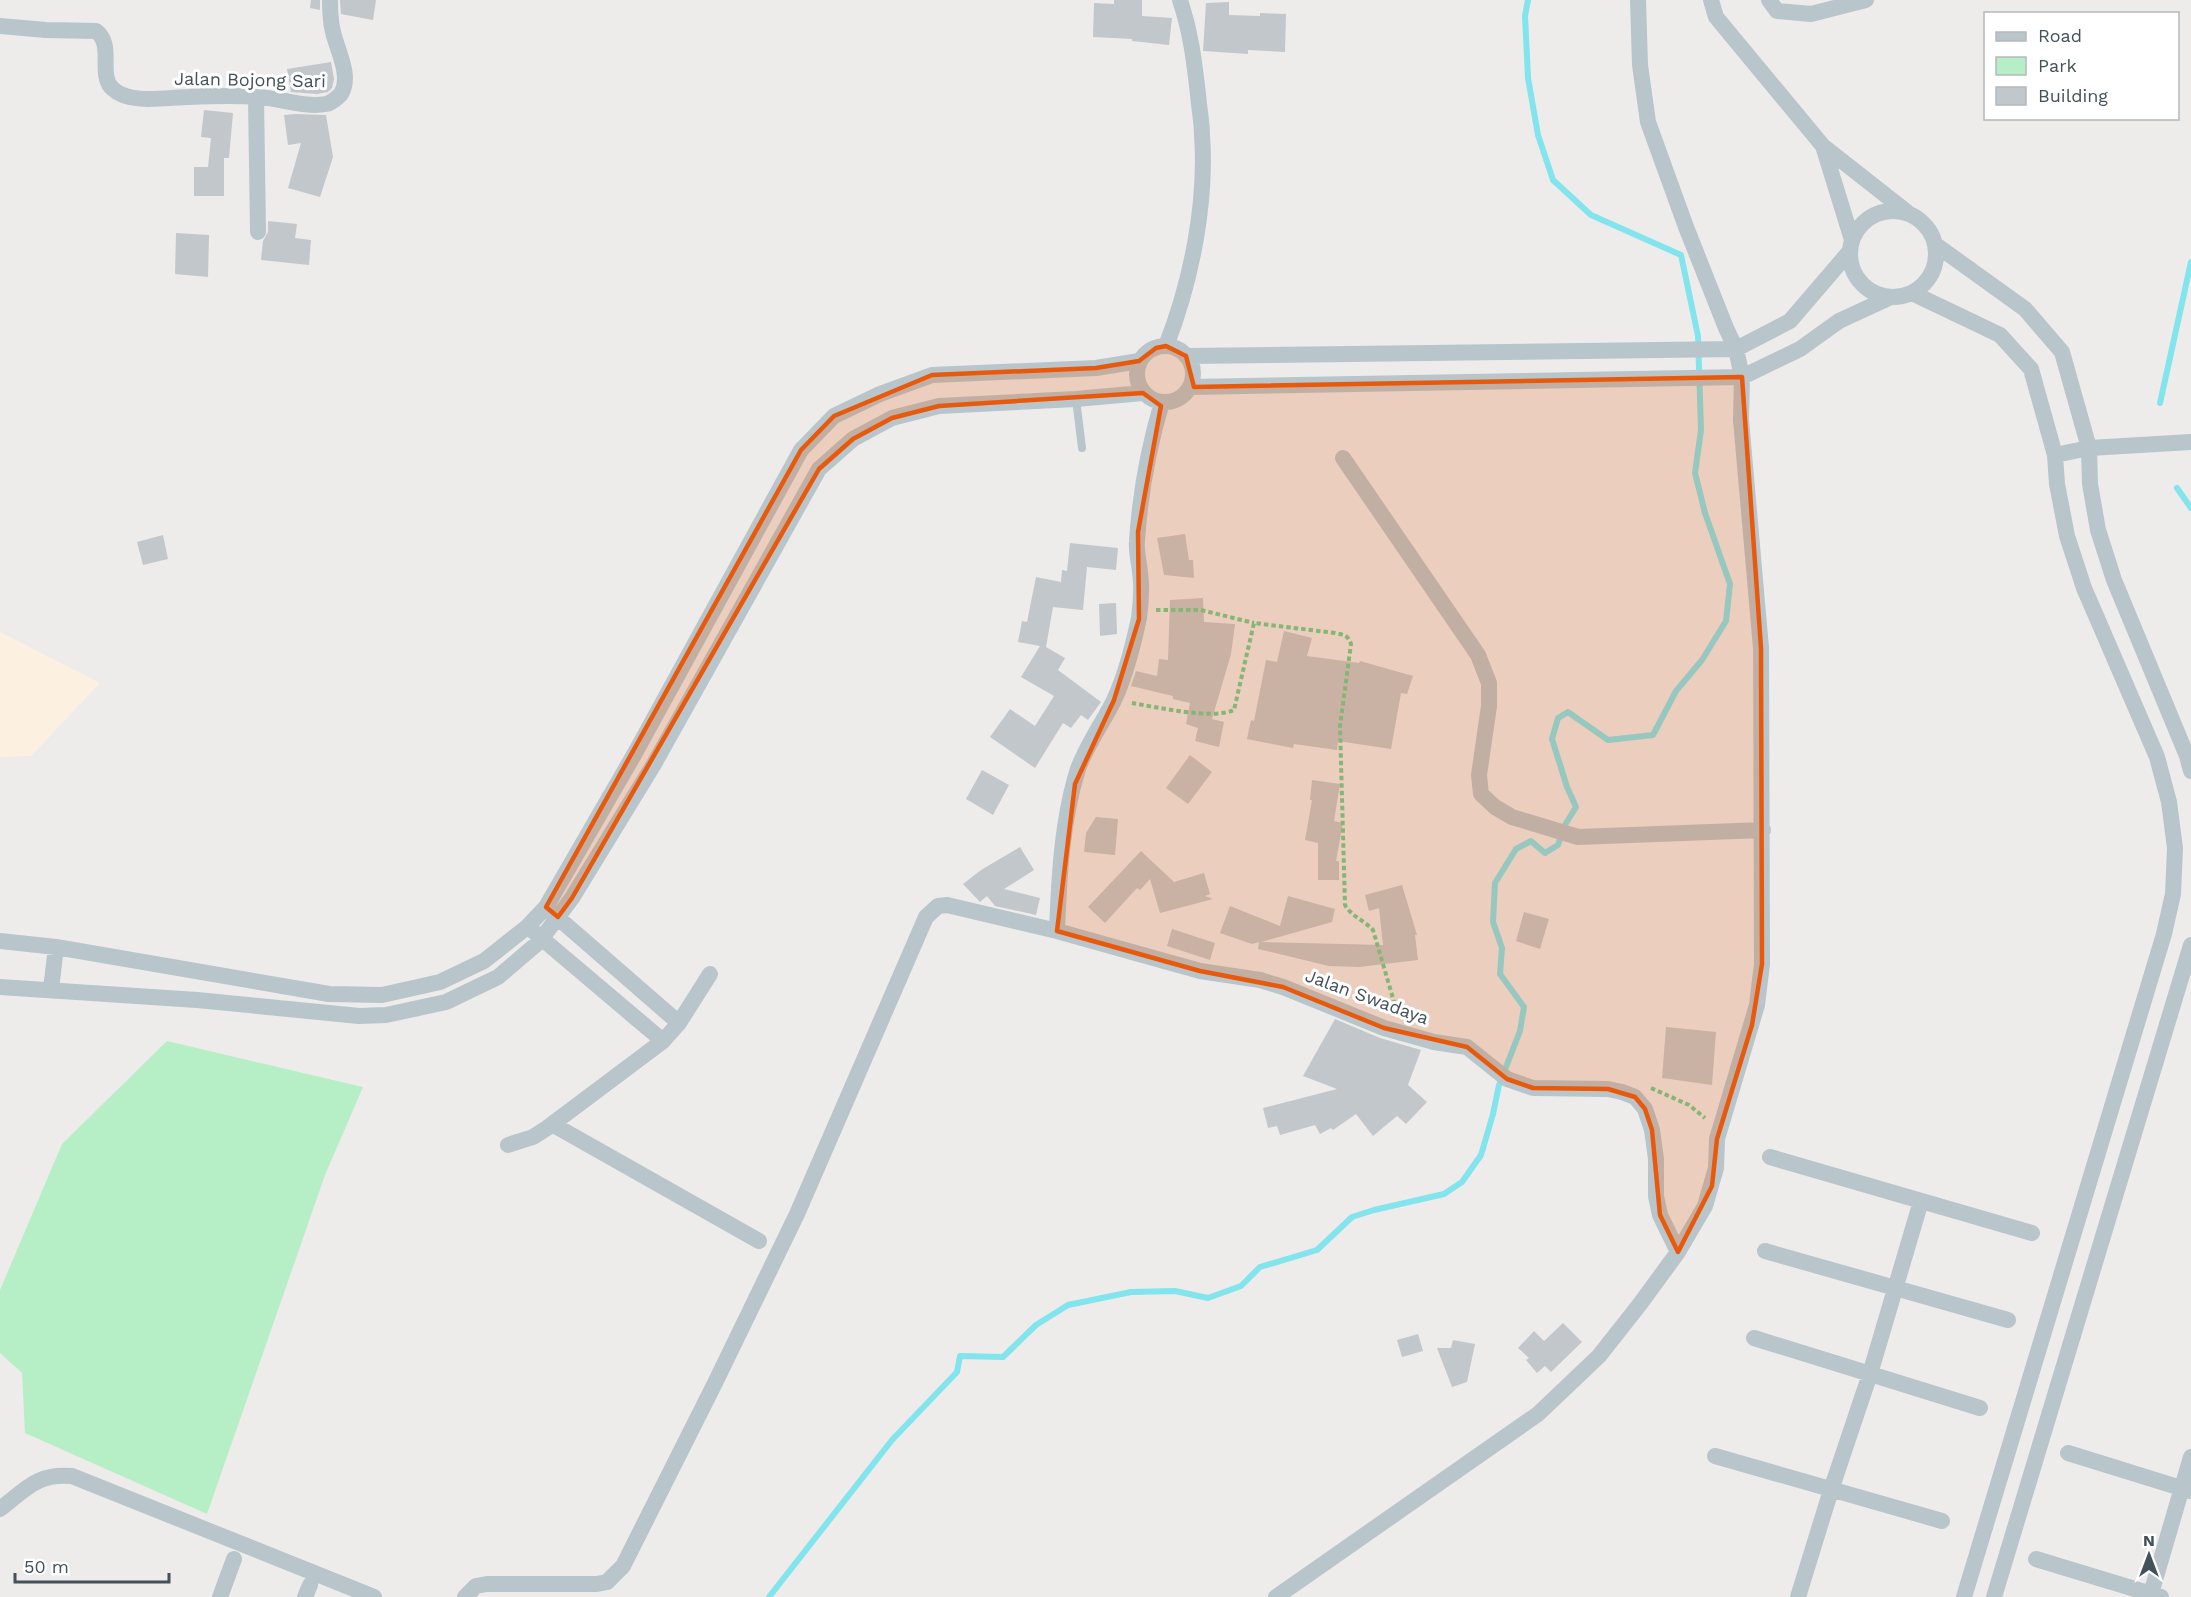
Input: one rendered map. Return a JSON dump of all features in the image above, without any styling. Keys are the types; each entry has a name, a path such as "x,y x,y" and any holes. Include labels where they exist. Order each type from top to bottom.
{"street":[{"name":"Jalan Bojong Sari","path":"0,26 96,31 100,34 104,45 107,79 113,89 124,95 154,99 256,97 293,103 326,104 341,93 344,75 332,30 330,0"},
{"path":"1166,346 1181,309 1198,222 1203,167 1203,136 1193,41 1180,0"},
{"path":"1276,1597 1538,1414 1599,1356 1678,1252 1698,1220 1712,1186 1718,1151 1717,1139 1752,1025 1760,989 1762,964 1761,648 1741,420 1742,377 1736,349 1686,227 1648,122 1640,65 1638,0"},
{"path":"1711,0 1716,17 1823,146 1926,225 1936,245 2025,309 2062,352 2089,448 2090,484 2098,530 2114,580 2187,756 2191,771"},
{"path":"1769,0 1778,11 1811,14 1866,0"},
{"path":"256,97 258,232"},
{"path":"1823,146 1851,245 1854,273 1869,290 1891,297"},
{"path":"1186,356 1736,349 1790,321 1851,245 1856,230 1874,215 1884,211 1907,212"},
{"path":"1190,387 1742,377 1800,349 1839,321 1891,297 1912,293 1929,278 1934,268 1936,245"},
{"path":"1912,293 2000,334 2031,369 2055,455 2057,484 2067,536 2084,588 2157,757 2169,802 2175,848 2173,894 2164,934 1964,1597"},
{"path":"1166,346 1177,349 1186,356 1192,365 1193,376 1190,387 1183,396 1174,401 1162,402 1153,400 1143,393 1137,383 1136,372 1139,362 1146,353 1166,346"},
{"path":"0,987 197,1000 359,1017 386,1015 446,1002 498,977 542,938 552,912 635,753 801,450 834,416 880,394 933,375 1096,368 1139,362"},
{"path":"0,941 56,947 329,994 382,995 440,982 484,961 527,927 572,898 654,764 819,469 854,439 892,418 939,406 1143,393"},
{"path":"1058,931 1062,862 1074,784 1084,755 1114,699 1128,662 1140,609 1138,532 1152,434 1162,402"},
{"path":"2055,455 2089,448 2191,442"},
{"path":"1342,459 1478,655 1489,682 1489,706 1479,776 1482,794 1495,807 1512,817 1578,837 1763,830"},
{"name":"Jalan Swadaya","path":"465,1597 476,1586 487,1584 597,1584 607,1582 622,1566 715,1383 797,1214 929,912 938,906 947,905 1058,931 1200,970 1260,980 1283,987 1402,1034 1467,1047 1507,1079 1533,1088 1546,1090 1608,1089 1623,1092"},
{"path":"552,912 679,1023"},
{"path":"527,927 663,1041"},
{"path":"1995,1597 2191,945"},
{"path":"51,989 56,947"},
{"path":"508,1145 533,1137 663,1041 679,1023 710,974"},
{"path":"1623,1092 1635,1097 1645,1109 1652,1130 1656,1159 1656,1196 1660,1215 1678,1252"},
{"path":"552,1124 759,1241"},
{"path":"1770,1157 2032,1233"},
{"path":"1798,1597 1870,1374 1921,1201"},
{"path":"1764,1251 2008,1320"},
{"path":"1754,1338 1980,1408"},
{"path":"2068,1453 2187,1489"},
{"path":"1715,1456 1942,1521"},
{"path":"2036,1560 2154,1596 2187,1489 2191,1457"},
{"path":"0,1509 38,1479 57,1475 72,1476 374,1597"},
{"path":"220,1597 234,1560"}],"lane":[{"path":"1076,399 1082,448"},
{"path":"635,753 654,764"}],"path":[{"path":"1140,609 1201,610 1254,623 1335,633 1349,638 1351,644 1340,726 1345,906 1351,915 1364,920 1372,930 1402,1034"},
{"path":"1114,699 1193,712 1227,713 1234,710 1254,623"},
{"path":"1623,1092 1639,1086 1656,1089 1672,1096 1699,1112 1712,1127 1717,1139"}],"highlighted area":[{"path":"1166,346 1186,356 1194,387 1742,377 1761,648 1762,964 1752,1025 1717,1139 1712,1186 1678,1252 1660,1215 1652,1130 1645,1109 1635,1097 1608,1089 1533,1088 1507,1079 1467,1047 1384,1028 1283,987 1200,971 1057,931 1075,784 1114,700 1139,619 1138,532 1161,406 1143,393 939,406 892,418 853,439 819,469 572,898 558,917 546,907 801,450 834,416 932,375 1096,368 1139,361 1156,348"}],"shaded area":[{"path":"0,632 100,683 31,756 0,757"}],"green space":[{"path":"167,1041 363,1087 325,1175 207,1514 25,1433 22,1373 0,1353 0,1290 62,1144"}],"building":[{"path":"311,0 320,0 320,10 310,8"},
{"path":"340,0 376,0 373,20 341,14"},
{"path":"1114,0 1142,0 1142,16 1172,18 1169,45 1132,41 1132,39 1093,37 1094,3 1114,4"},
{"path":"1229,2 1229,15 1286,14 1285,52 1248,50 1248,54 1203,51 1206,3"},
{"path":"331,62 334,79 332,88 328,92 317,94 291,92 287,69"},
{"path":"204,110 233,113 229,158 224,158 224,196 194,196 194,167 208,167 211,138 201,137"},
{"path":"284,115 326,115 333,157 320,197 288,188 301,143 288,145"},
{"path":"268,221 297,224 295,238 311,240 309,265 261,260 263,241 268,232"},
{"path":"176,233 209,235 208,277 175,274"},
{"path":"1185,534 1189,560 1193,560 1194,578 1164,575 1157,538"},
{"path":"163,535 168,559 143,565 137,542"},
{"path":"1070,543 1118,548 1116,570 1087,567 1083,610 1053,607 1046,647 1065,658 1058,670 1101,702 1088,720 1081,715 1071,728 1063,723 1035,768 990,737 1010,709 1035,726 1054,696 1021,677 1040,646 1018,642 1022,621 1027,622 1036,577 1061,582 1062,570 1067,571"},
{"path":"1203,598 1204,622 1235,624 1231,654 1212,719 1224,722 1219,747 1195,741 1198,728 1186,724 1190,703 1173,699 1173,696 1131,686 1136,671 1157,676 1159,659 1168,660 1170,600"},
{"path":"1116,603 1117,634 1100,636 1099,604"},
{"path":"1284,631 1312,638 1307,656 1359,663 1360,661 1413,676 1407,694 1401,693 1391,749 1338,741 1337,750 1294,744 1293,748 1247,739 1251,720 1254,721 1266,660 1277,662"},
{"path":"1190,755 1212,772 1188,804 1166,788"},
{"path":"982,770 1009,785 993,815 966,799"},
{"path":"1312,780 1340,784 1334,821 1343,823 1336,861 1339,861 1339,880 1318,880 1318,843 1305,840 1312,800 1310,800"},
{"path":"1096,817 1118,819 1115,855 1084,852 1086,833"},
{"path":"1020,847 1034,870 1004,889 1040,898 1036,915 995,906 987,896 980,902 963,884 981,870"},
{"path":"1141,851 1174,882 1204,873 1210,894 1205,896 1213,899 1160,913 1150,879 1140,890 1137,888 1105,923 1088,907"},
{"path":"1402,885 1417,935 1415,935 1418,960 1359,967 1329,966 1258,949 1259,942 1252,944 1220,933 1230,906 1280,926 1288,896 1335,909 1332,922 1261,942 1383,945 1379,908 1369,911 1365,895"},
{"path":"1524,912 1549,919 1540,949 1516,941"},
{"path":"1172,929 1215,943 1210,960 1167,946"},
{"path":"1335,1019 1380,1038 1421,1050 1408,1085 1427,1102 1406,1124 1397,1116 1373,1136 1356,1114 1333,1130 1331,1128 1320,1134 1315,1125 1280,1135 1277,1126 1268,1128 1263,1108 1337,1089 1303,1076"},
{"path":"1666,1027 1716,1032 1712,1085 1662,1078"},
{"path":"1563,1323 1582,1342 1551,1372 1545,1366 1537,1373 1526,1360 1529,1358 1518,1348 1534,1331 1544,1341"},
{"path":"1418,1334 1423,1351 1402,1357 1397,1340"},
{"path":"1453,1340 1475,1344 1467,1382 1452,1387 1437,1348 1451,1348"}],"waterway":[{"path":"769,1597 892,1440 957,1372 960,1356 1003,1357 1036,1325 1068,1305 1131,1292 1175,1291 1208,1298 1241,1286 1260,1267 1317,1250 1352,1217 1444,1194 1462,1182 1481,1155 1499,1085 1520,1031 1524,1007 1500,974 1502,948 1493,922 1495,883 1516,849 1531,841 1545,853 1558,845 1565,825 1576,807 1567,787 1552,739 1558,718 1568,712 1608,740 1653,735 1676,691 1702,660 1726,621 1730,584 1705,513 1695,473 1701,430 1698,336 1681,255 1591,215 1553,180 1538,135 1528,78 1525,16 1528,0"},
{"path":"2160,403 2191,262"},
{"path":"2177,488 2191,508"}]}
